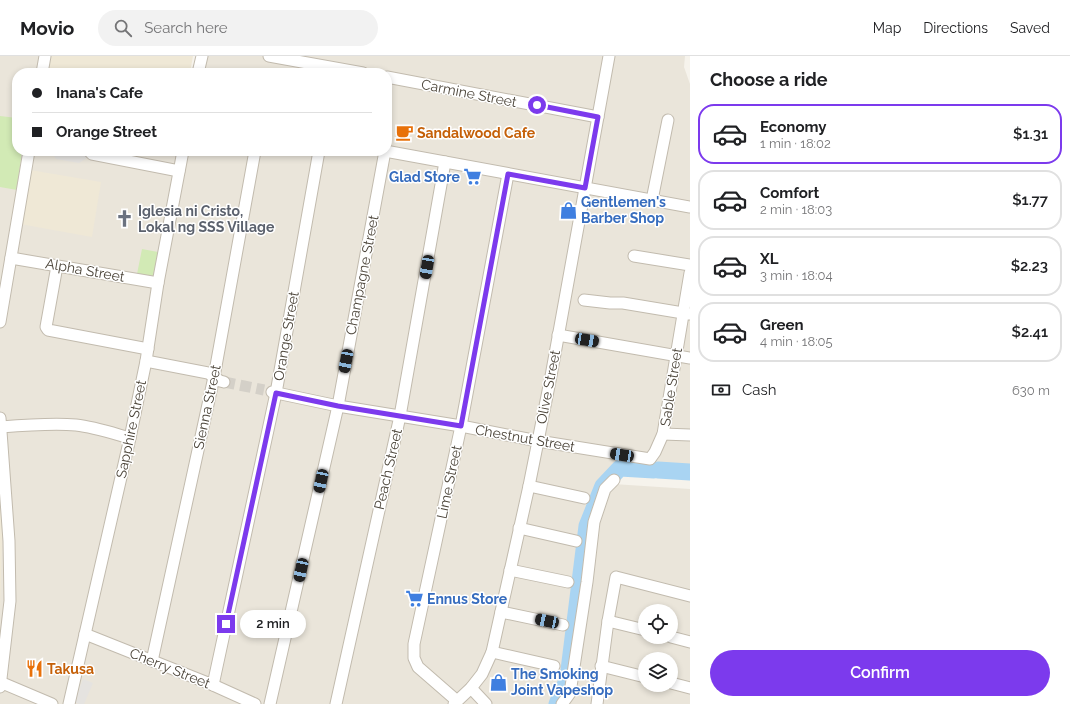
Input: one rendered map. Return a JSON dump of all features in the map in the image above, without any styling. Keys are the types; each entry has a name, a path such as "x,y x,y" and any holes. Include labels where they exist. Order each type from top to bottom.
{"street":[{"path":"43,68 45,56"},
{"path":"199,68 202,56"},
{"path":"269,56 335,68"},
{"name":"Olive Street","path":"455,702 471,688 482,674 492,652 529,486 551,376 609,56"},
{"name":"Carmine Street","path":"392,78 598,117"},
{"path":"652,200 668,120"},
{"path":"392,152 690,207"},
{"path":"0,322 2,293 11,258 28,156"},
{"path":"102,156 179,171"},
{"name":"Sapphire Street","path":"69,704 130,438 146,361 158,283 182,156"},
{"name":"Sienna Street","path":"152,661 219,380 254,156"},
{"name":"Orange Street","path":"213,685 274,393 318,156"},
{"name":"Champagne Street","path":"270,704 338,406 384,156"},
{"name":"Peach Street","path":"336,704 400,416 445,162"},
{"name":"Lime Street","path":"455,702 418,667 414,658 414,644 461,426 508,174"},
{"path":"634,256 690,265"},
{"name":"Alpha Street","path":"11,258 158,283"},
{"path":"57,266 46,327 48,330 148,349"},
{"name":"Sable Street","path":"655,452 663,434 676,356 686,314 690,273"},
{"path":"584,300 623,303 686,314"},
{"path":"558,334 690,358"},
{"path":"146,361 208,373 219,380"},
{"name":"Chestnut Street","path":"274,393 338,406 650,459 655,452"},
{"path":"52,704 0,684 10,601 9,541 0,422 76,426 102,430 130,438"},
{"path":"663,434 690,435"},
{"path":"562,704 570,693 587,582 594,522 605,489 614,480"},
{"path":"529,486 584,498"},
{"path":"519,528 576,540"},
{"path":"510,570 568,582"},
{"path":"597,704 601,666 616,577 690,596"},
{"path":"501,612 563,625"},
{"path":"608,621 638,628"},
{"name":"Cherry Street","path":"85,634 213,685 255,704"},
{"path":"678,639 690,642"},
{"path":"492,652 554,666"},
{"path":"601,666 638,675"},
{"path":"678,685 690,688"},
{"path":"471,688 486,704"}],"shaded area":[{"path":"0,56 40,56 38,68 12,68 12,156 392,156 392,68 203,68 205,56 685,56 684,67 690,84 690,469 617,467 610,470 593,493 583,519 567,653 560,691 552,704 0,704"},
{"path":"50,56 193,56 191,68 48,68"},
{"path":"54,156 90,156 79,163 56,159"},
{"path":"30,170 101,182 92,237 20,224"},
{"path":"0,479 2,536 0,614"},
{"path":"613,484 690,489 690,704 566,704 603,504"},
{"path":"83,679 93,683 84,704 79,704 74,702"}],"green space":[{"path":"0,116 12,117 12,156 21,156 17,190 0,187"},
{"path":"142,249 158,252 153,278 137,274"}],"waterway":[{"path":"557,704 568,678 587,526 603,486 620,468 654,470"},
{"path":"658,470 690,472"}],"tunnel":[{"path":"224,382 264,390"}],"place":[{"name":"Sandalwood Cafe","path":"404,133"},
{"name":"Glad Store","path":"473,177"},
{"name":"Gentlemen's Barber Shop","path":"568,210"},
{"name":"Iglesia ni Cristo, Lokal ng SSS Village","path":"125,219"},
{"name":"Ennus Store","path":"414,599"},
{"name":"Takusa","path":"34,669"},
{"name":"The Smoking Joint Vapeshop","path":"498,682"}],"route":[{"path":"226,624 276,393 338,406 461,426 508,174 585,188 598,117 537,105"}]}
